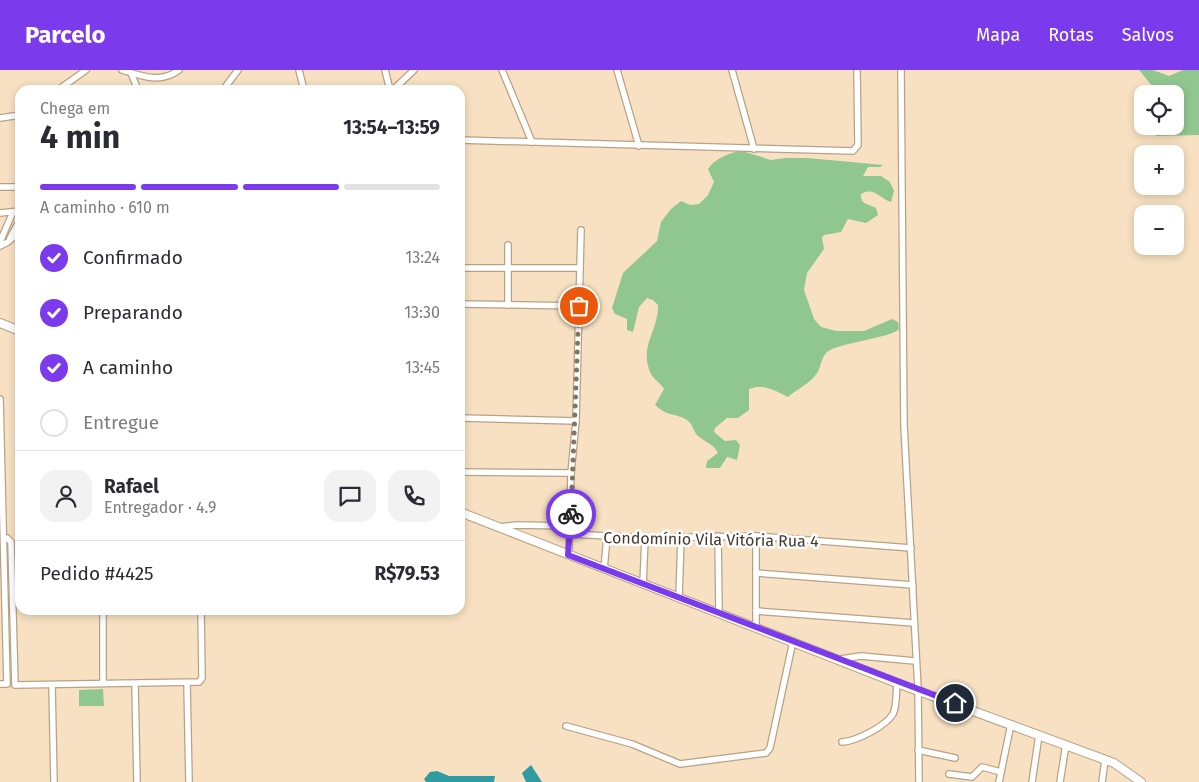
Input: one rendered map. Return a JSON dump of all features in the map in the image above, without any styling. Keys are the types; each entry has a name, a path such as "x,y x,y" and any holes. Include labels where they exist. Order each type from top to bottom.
{"street":[{"path":"65,85 86,70"},
{"path":"122,70 155,79 165,78 179,70"},
{"path":"227,85 238,70"},
{"path":"299,70 303,85"},
{"path":"385,70 390,85"},
{"path":"398,85 414,70"},
{"path":"502,70 532,142"},
{"path":"617,70 639,146"},
{"path":"732,70 754,149"},
{"path":"465,140 850,152 856,150 857,70"},
{"path":"901,70 904,426 918,689 919,782"},
{"path":"131,73 136,85"},
{"path":"0,118 15,116"},
{"path":"0,187 15,187"},
{"path":"0,214 13,212"},
{"path":"0,244 13,212"},
{"path":"8,242 15,229"},
{"path":"568,555 571,534 571,473 576,420 581,230"},
{"path":"0,244 8,242 15,236"},
{"path":"508,245 508,305"},
{"path":"465,268 580,268"},
{"path":"465,304 579,306"},
{"path":"0,323 15,329"},
{"path":"0,399 4,538 2,594 3,653 7,684 0,684"},
{"path":"465,418 576,420"},
{"path":"465,472 571,473"},
{"path":"465,514 841,659 897,683 1066,744 1123,768 1141,782"},
{"path":"499,527 516,525 571,526"},
{"name":"Condomínio Vila Vitória Rua 4","path":"571,534 645,538 756,536 911,548"},
{"path":"718,536 720,612"},
{"path":"756,536 756,626"},
{"path":"604,569 607,537"},
{"path":"679,597 681,537"},
{"path":"4,538 11,542 15,685 52,686 103,683 199,682 202,678 201,615"},
{"path":"643,584 645,538"},
{"path":"756,573 913,586"},
{"path":"756,610 914,623"},
{"path":"103,615 103,683"},
{"path":"566,726 632,744 680,764 766,752 771,745 793,641"},
{"path":"841,659 861,656 916,661"},
{"path":"187,683 189,782"},
{"path":"842,742 860,738 890,718 894,711 897,683"},
{"path":"135,684 137,782"},
{"path":"52,686 54,782"},
{"path":"999,782 1011,724"},
{"path":"1032,782 1039,735"},
{"path":"1060,782 1066,744"},
{"path":"918,750 955,758"},
{"path":"1102,782 1105,760"},
{"path":"949,774 972,777 982,767 1001,772"}],"green space":[{"path":"1139,70 1153,70 1169,76 1183,70 1199,70 1199,135 1156,136 1184,135 1184,85 1152,85"},
{"path":"742,151 771,160 807,158 883,165 880,167 868,167 863,176 881,176 890,182 894,191 891,202 873,192 869,191 861,194 863,202 876,208 878,215 866,223 848,219 841,232 824,235 822,238 824,249 807,273 804,290 814,319 821,327 836,331 864,331 892,319 898,322 899,329 888,335 847,344 830,350 822,360 819,370 814,377 788,397 764,387 749,389 749,410 738,418 727,418 715,428 714,432 725,441 736,440 740,445 737,460 727,457 720,468 706,468 707,461 718,453 712,445 698,436 691,423 687,420 668,413 655,405 664,389 651,374 647,355 656,323 658,305 653,300 647,298 639,307 633,332 627,330 627,319 615,314 612,308 623,273 657,241 661,222 670,210 681,201 690,205 699,204 708,195 714,182 708,169 711,165 723,157"},
{"path":"103,689 104,706 79,706 79,690"}],"water":[{"path":"531,765 542,782 526,782 522,773"},
{"path":"437,771 449,776 495,776 494,782 426,782 424,779 430,772"}],"way so far":[{"path":"571,514 571,473 576,420 579,306"}],"route":[{"path":"571,514 568,555 841,659 897,683 955,703"}]}
